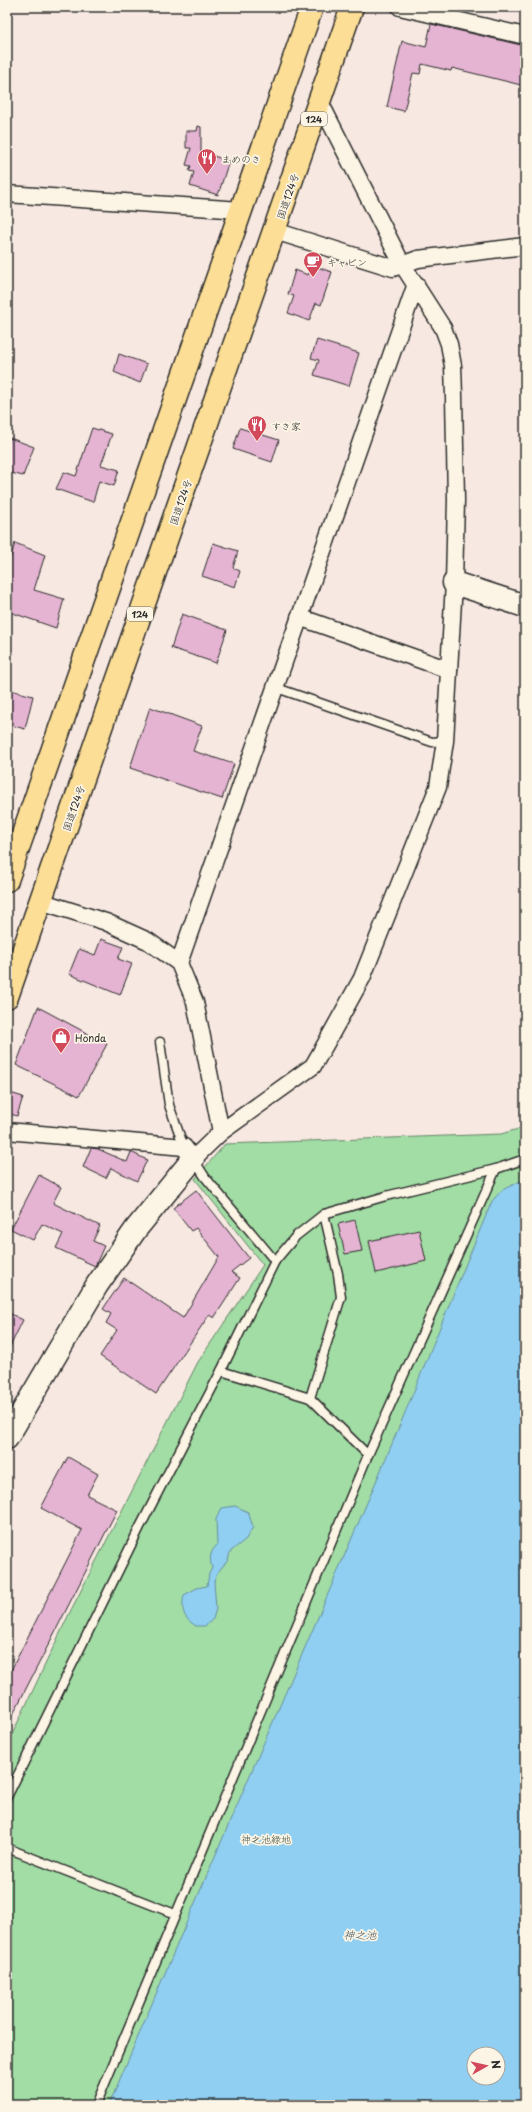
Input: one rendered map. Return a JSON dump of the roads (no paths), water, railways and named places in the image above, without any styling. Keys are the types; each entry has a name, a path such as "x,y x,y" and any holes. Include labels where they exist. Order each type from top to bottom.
{"highway":[{"path":"7,880 312,7"},
{"name":"国道124号","path":"7,997 352,7"}],"street":[{"path":"400,7 525,36"},
{"path":"7,1438 98,1284 189,1153 221,1132 312,1066 362,978 438,787 445,741 454,583 456,500 453,366 449,344 443,328 402,264 320,102"},
{"path":"7,194 241,210"},
{"path":"275,231 393,268 418,259 525,246"},
{"path":"179,963 274,687 416,284"},
{"path":"454,583 525,606"},
{"path":"299,617 449,670"},
{"path":"40,901 106,922 148,941 179,963 195,1002 221,1132"},
{"path":"7,1131 189,1153"}],"lane":[{"path":"274,687 432,742 445,741"},
{"path":"160,1042 169,1105 189,1153 206,1177 275,1261"},
{"path":"7,1796 275,1261 296,1236 324,1214 386,1196 496,1169 525,1159"},
{"path":"96,2105 368,1455 496,1169"},
{"path":"310,1398 341,1296 338,1274 324,1214"},
{"path":"221,1371 310,1398 368,1455"},
{"path":"7,1848 175,1914"}],"water":[{"name":"神之池","path":"525,1179 525,2105 109,2105 381,1470 492,1201 502,1190"},
{"path":"235,1506 248,1512 253,1527 246,1539 230,1552 228,1560 217,1573 214,1582 216,1609 213,1619 205,1626 196,1626 188,1620 184,1613 184,1595 197,1588 207,1586 209,1574 212,1568 211,1555 217,1545 216,1519 222,1508"}],"place":[{"name":"まめのき","path":"207,175"},
{"name":"キャビン","path":"313,278"},
{"name":"すき家","path":"257,442"},
{"name":"Honda","path":"61,1054"}],"park label":[{"name":"神之池緑地","path":"266,1838"}]}
